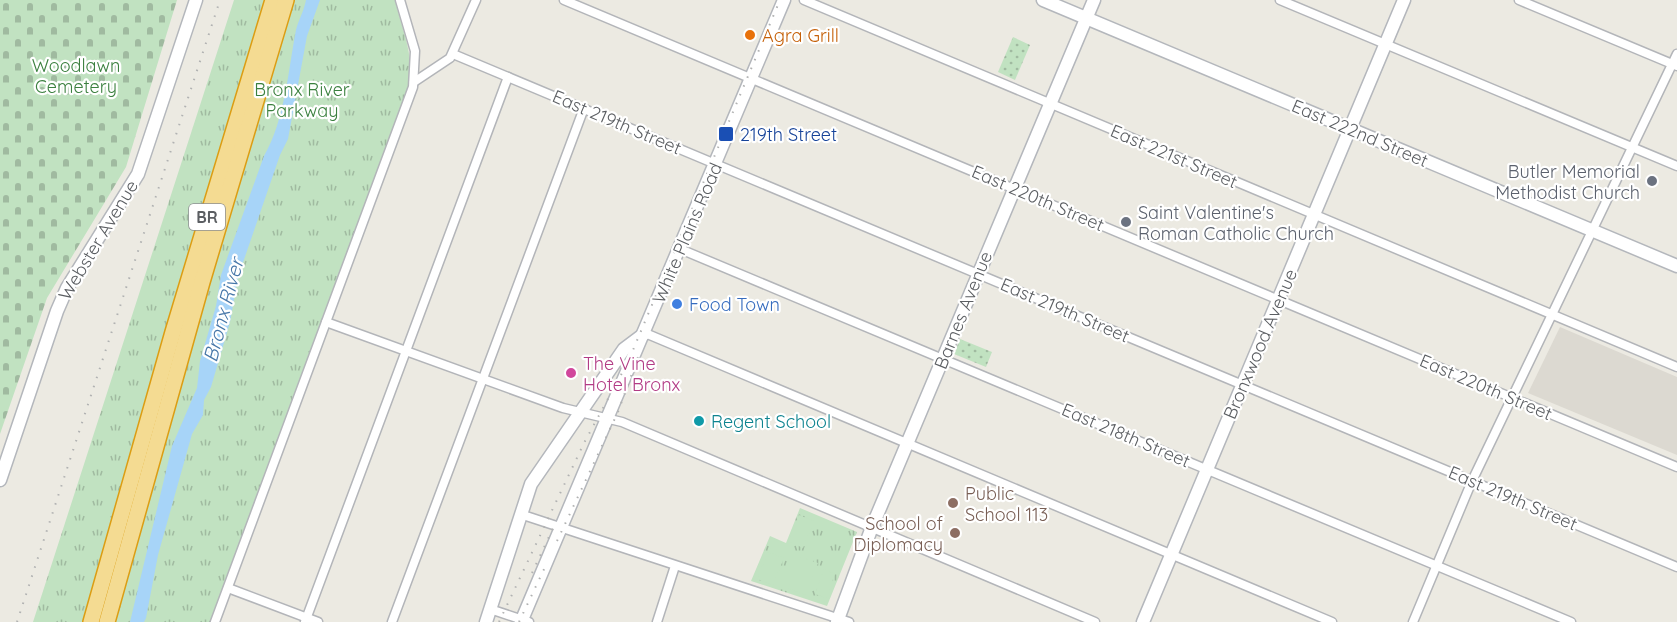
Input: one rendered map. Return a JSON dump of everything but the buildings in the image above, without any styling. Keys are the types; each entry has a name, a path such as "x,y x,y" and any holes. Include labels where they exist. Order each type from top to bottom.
{"highway":[{"name":"BR","path":"91,622 273,0"},
{"name":"BR","path":"107,622 207,262 286,0"},
{"path":"117,622 135,546 137,508"},
{"path":"80,622 114,538"}],"street":[{"name":"Webster Avenue","path":"0,480 57,311 68,288 138,174 196,0"},
{"path":"215,622 414,82 415,51 400,0"},
{"path":"414,82 448,60 453,54 476,0"},
{"name":"East 220th Street","path":"564,0 1677,467"},
{"name":"White Plains Road","path":"524,621 784,0"},
{"name":"East 221st Street","path":"804,0 1677,367"},
{"name":"East 222nd Street","path":"1043,0 1677,266"},
{"name":"Barnes Avenue","path":"841,620 872,527 909,444 1094,0"},
{"path":"1280,0 1677,166"},
{"name":"Bronxwood Avenue","path":"1143,622 1404,0"},
{"path":"1519,0 1675,65"},
{"name":"East 219th Street","path":"453,54 1677,567"},
{"path":"1413,622 1472,481 1632,147 1675,65 1677,54"},
{"path":"306,620 508,76"},
{"path":"392,622 584,108"},
{"name":"East 218th Street","path":"680,249 1571,622"},
{"path":"326,322 582,412 609,418 1095,622"},
{"path":"645,333 1332,622"},
{"name":"White Plains Road","path":"486,622 531,484 624,350 645,333"},
{"name":"White Plains Road","path":"592,399 635,357"},
{"path":"520,514 841,620"},
{"path":"657,622 675,566"},
{"path":"228,588 306,620 318,622"},
{"path":"490,609 524,621"}],"shaded area":[{"path":"1560,327 1677,377 1677,455 1528,393"}],"green space":[{"name":"Woodlawn Cemetery","path":"0,0 177,0 126,167 47,298 0,434"},
{"name":"Bronx River Parkway","path":"234,0 395,0 409,55 408,89 211,622 33,622"},
{"path":"1013,37 1030,45 1015,80 998,72"},
{"path":"960,339 992,352 986,367 954,354"},
{"path":"800,508 857,532 827,606 751,581 770,536 786,543"},
{"path":"799,515 814,521 803,548 788,541"},
{"path":"768,552 784,558 773,585 757,579"},
{"path":"801,557 818,563 805,595 788,588"},
{"path":"824,569 835,574 826,598 815,594"}],"water":[{"name":"Bronx River","path":"306,0 320,0 307,36 288,139 280,155 238,277 230,322 211,387 204,400 203,415 192,434 158,555 146,618 144,622 130,622 172,446 197,388 200,361 216,306 221,275 264,156 277,127 296,30"}],"railway":[{"path":"17,622 220,0"},
{"path":"499,622 584,443 628,362 780,0"},
{"path":"557,541 618,412 638,357"},
{"path":"532,573 555,524"},
{"path":"519,622 546,565"}],"place":[{"name":"Agra Grill","path":"750,35"},
{"name":"219th Street","path":"726,134"},
{"name":"Butler Memorial Methodist Church","path":"1652,181"},
{"name":"Saint Valentine's Roman Catholic Church","path":"1126,222"},
{"name":"Food Town","path":"677,304"},
{"name":"The Vine Hotel Bronx","path":"571,373"},
{"name":"Regent School","path":"699,421"},
{"name":"Public School 113","path":"953,503"},
{"name":"School of Diplomacy","path":"955,533"}]}
